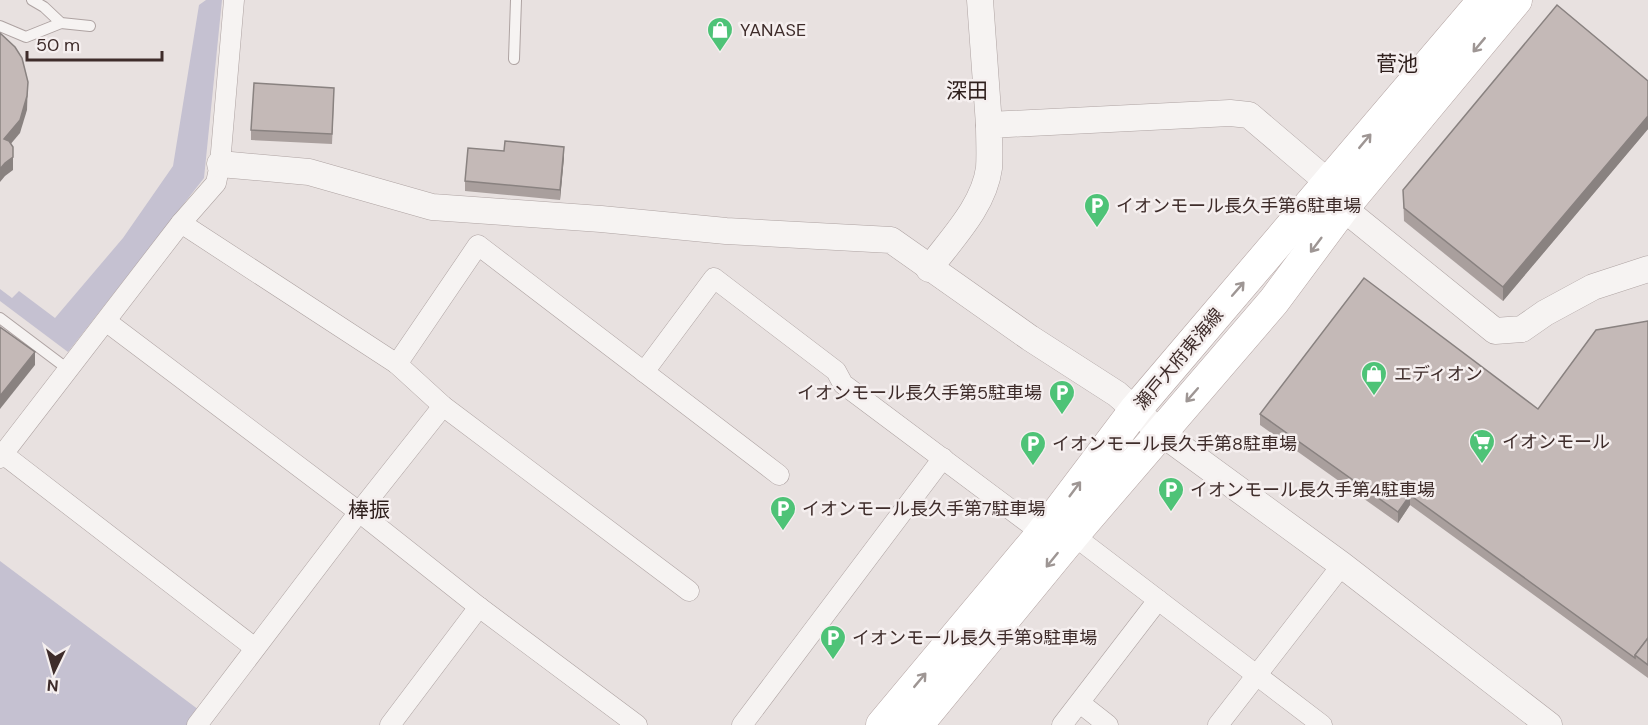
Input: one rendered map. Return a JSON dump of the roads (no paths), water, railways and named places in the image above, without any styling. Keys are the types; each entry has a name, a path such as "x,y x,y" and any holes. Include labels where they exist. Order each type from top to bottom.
{"main road":[{"name":"瀬戸大府東海線","path":"917,725 1072,535 1274,301 1336,195 1484,0"},
{"name":"瀬戸大府東海線","path":"882,725 1040,536 1136,409 1516,0"}],"street":[{"path":"234,0 220,164 216,183 181,223 2,456 255,648"},
{"path":"929,269 978,203 989,167 989,125 980,0"},
{"path":"989,125 1230,113 1249,115 1336,195 1495,331 1522,329 1545,313 1593,287 1648,269"},
{"path":"220,164 309,172 432,207 726,231 891,240 929,269 1030,338 1117,394 1160,432 1342,565 1549,725"},
{"path":"181,223 397,364 443,406 689,591"},
{"path":"397,364 478,245 779,475"},
{"path":"644,372 714,278 836,371 843,384 1030,524 1040,536"},
{"path":"106,322 637,725"},
{"path":"197,725 443,406"},
{"path":"742,725 943,458"},
{"path":"1072,535 1322,725"},
{"path":"1218,725 1342,565"},
{"path":"1062,725 1158,600"},
{"path":"390,725 479,607"},
{"path":"1080,703 1108,725"}],"lane":[{"path":"32,0 61,23"},
{"path":"514,58 516,0"},
{"path":"0,26 26,37 61,23 90,26"},
{"path":"0,318 69,370"}],"place":[{"name":"YANASE","path":"720,53"},
{"name":"イオンモール長久手第6駐車場","path":"1097,229"},
{"name":"エディオン","path":"1374,397"},
{"name":"イオンモール長久手第5駐車場","path":"1062,416"},
{"name":"イオンモール","path":"1482,465"},
{"name":"イオンモール長久手第8駐車場","path":"1033,467"},
{"name":"イオンモール長久手第4駐車場","path":"1171,513"},
{"name":"イオンモール長久手第7駐車場","path":"783,532"},
{"name":"イオンモール長久手第9駐車場","path":"833,661"}],"district":[{"name":"菅池","path":"1397,64"},
{"name":"深田","path":"967,91"},
{"name":"棒振","path":"369,510"}]}
